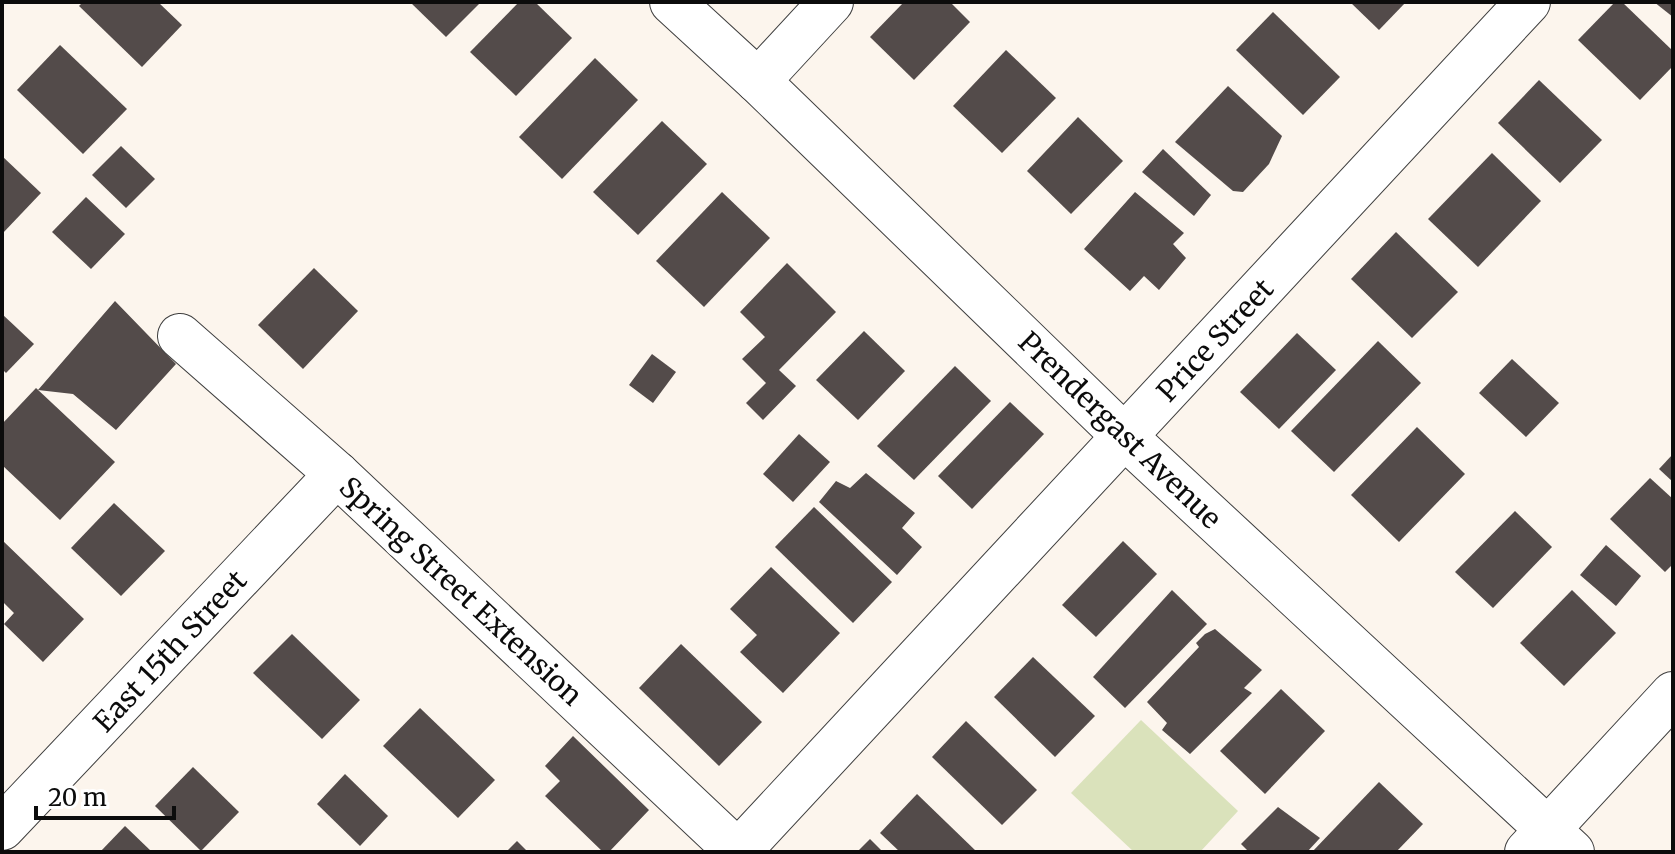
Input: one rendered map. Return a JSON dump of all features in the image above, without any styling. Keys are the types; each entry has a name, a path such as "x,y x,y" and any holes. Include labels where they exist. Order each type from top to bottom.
{"street":[{"name":"Prendergast Avenue","path":"672,2 758,81 1549,845"},
{"path":"758,81 831,2"},
{"name":"Price Street","path":"738,852 1528,2"},
{"name":"Spring Street Extension","path":"180,336 337,474 738,852"},
{"name":"East 15th Street","path":"2,828 337,474"},
{"path":"1549,845 1673,694"}],"green space":[{"path":"1141,720 1238,811 1200,852 1134,852 1071,793"}],"building":[{"path":"83,2 158,2 182,25 142,67 79,6"},
{"path":"410,2 481,2 446,37"},
{"path":"519,2 535,2 572,38 516,96 470,52"},
{"path":"904,2 950,2 970,22 914,80 870,37"},
{"path":"1350,2 1406,2 1379,30"},
{"path":"1615,2 1622,2 1673,51 1673,66 1640,100 1578,40"},
{"path":"1654,2 1673,2 1673,17"},
{"path":"1273,12 1340,77 1303,115 1236,50"},
{"path":"60,45 127,109 83,154 17,90"},
{"path":"1006,50 1056,98 1002,153 953,106"},
{"path":"595,58 638,100 562,179 519,137"},
{"path":"1539,80 1602,140 1560,183 1498,123"},
{"path":"1228,86 1282,136 1269,164 1243,192 1233,191 1175,142"},
{"path":"1078,117 1123,161 1071,214 1027,171"},
{"path":"662,121 707,164 638,235 593,192"},
{"path":"121,146 155,179 126,208 92,175"},
{"path":"1163,149 1211,195 1194,216 1142,172"},
{"path":"1492,153 1541,201 1478,267 1428,219"},
{"path":"2,156 41,193 2,234"},
{"path":"722,192 770,238 704,307 656,261"},
{"path":"1135,192 1184,233 1173,244 1186,258 1159,290 1144,276 1130,291 1084,249"},
{"path":"86,197 125,234 91,269 52,232"},
{"path":"1396,232 1458,292 1412,338 1351,279"},
{"path":"787,263 836,312 779,370 796,386 763,420 746,403 766,383 742,359 765,337 740,312"},
{"path":"314,268 358,311 303,369 258,325"},
{"path":"115,301 176,364 116,430 73,394 38,390"},
{"path":"2,314 34,344 6,373 2,369"},
{"path":"864,331 905,371 858,420 816,380"},
{"path":"1297,333 1336,370 1279,429 1240,392"},
{"path":"1378,341 1421,383 1334,472 1291,431"},
{"path":"652,354 676,372 653,403 629,385"},
{"path":"1512,359 1559,403 1526,437 1479,393"},
{"path":"955,366 991,401 914,480 877,446"},
{"path":"36,388 115,462 60,520 2,465 2,424"},
{"path":"1010,402 1044,434 972,509 938,476"},
{"path":"1417,427 1465,474 1399,542 1351,495"},
{"path":"799,434 830,462 793,502 763,474"},
{"path":"1673,454 1673,482 1659,469"},
{"path":"866,473 915,513 902,528 922,547 897,575 819,502 836,481 850,488"},
{"path":"1650,478 1673,499 1673,564 1665,572 1610,519"},
{"path":"114,503 165,551 121,596 71,548"},
{"path":"814,507 892,582 853,623 775,547"},
{"path":"1515,511 1552,547 1493,608 1455,572"},
{"path":"2,540 84,619 43,662 4,624 14,613 2,601"},
{"path":"1123,541 1157,574 1096,637 1062,605"},
{"path":"1606,545 1641,576 1616,606 1580,575"},
{"path":"771,567 840,633 783,693 740,652 757,635 730,609"},
{"path":"1172,590 1207,624 1125,708 1093,677"},
{"path":"1572,590 1616,633 1564,686 1520,643"},
{"path":"1215,629 1262,670 1244,688 1252,693 1190,754 1162,730 1167,723 1147,702 1199,647 1196,643"},
{"path":"292,634 360,700 322,739 253,673"},
{"path":"681,644 762,722 719,766 639,688"},
{"path":"1033,657 1095,716 1055,757 994,697"},
{"path":"1281,689 1325,731 1265,794 1220,751"},
{"path":"420,708 495,780 458,818 383,746"},
{"path":"966,721 1037,790 1002,825 932,757"},
{"path":"573,736 649,810 609,852 603,852 545,796 560,781 545,766"},
{"path":"193,767 239,812 201,851 155,806"},
{"path":"345,774 388,816 360,846 317,804"},
{"path":"1379,782 1423,824 1396,852 1312,852"},
{"path":"917,794 977,852 900,852 880,833"},
{"path":"1278,807 1320,838 1307,852 1249,852 1241,844"},
{"path":"125,826 152,852 100,852"},
{"path":"870,839 883,852 857,852"},
{"path":"517,841 528,852 506,852"}]}
